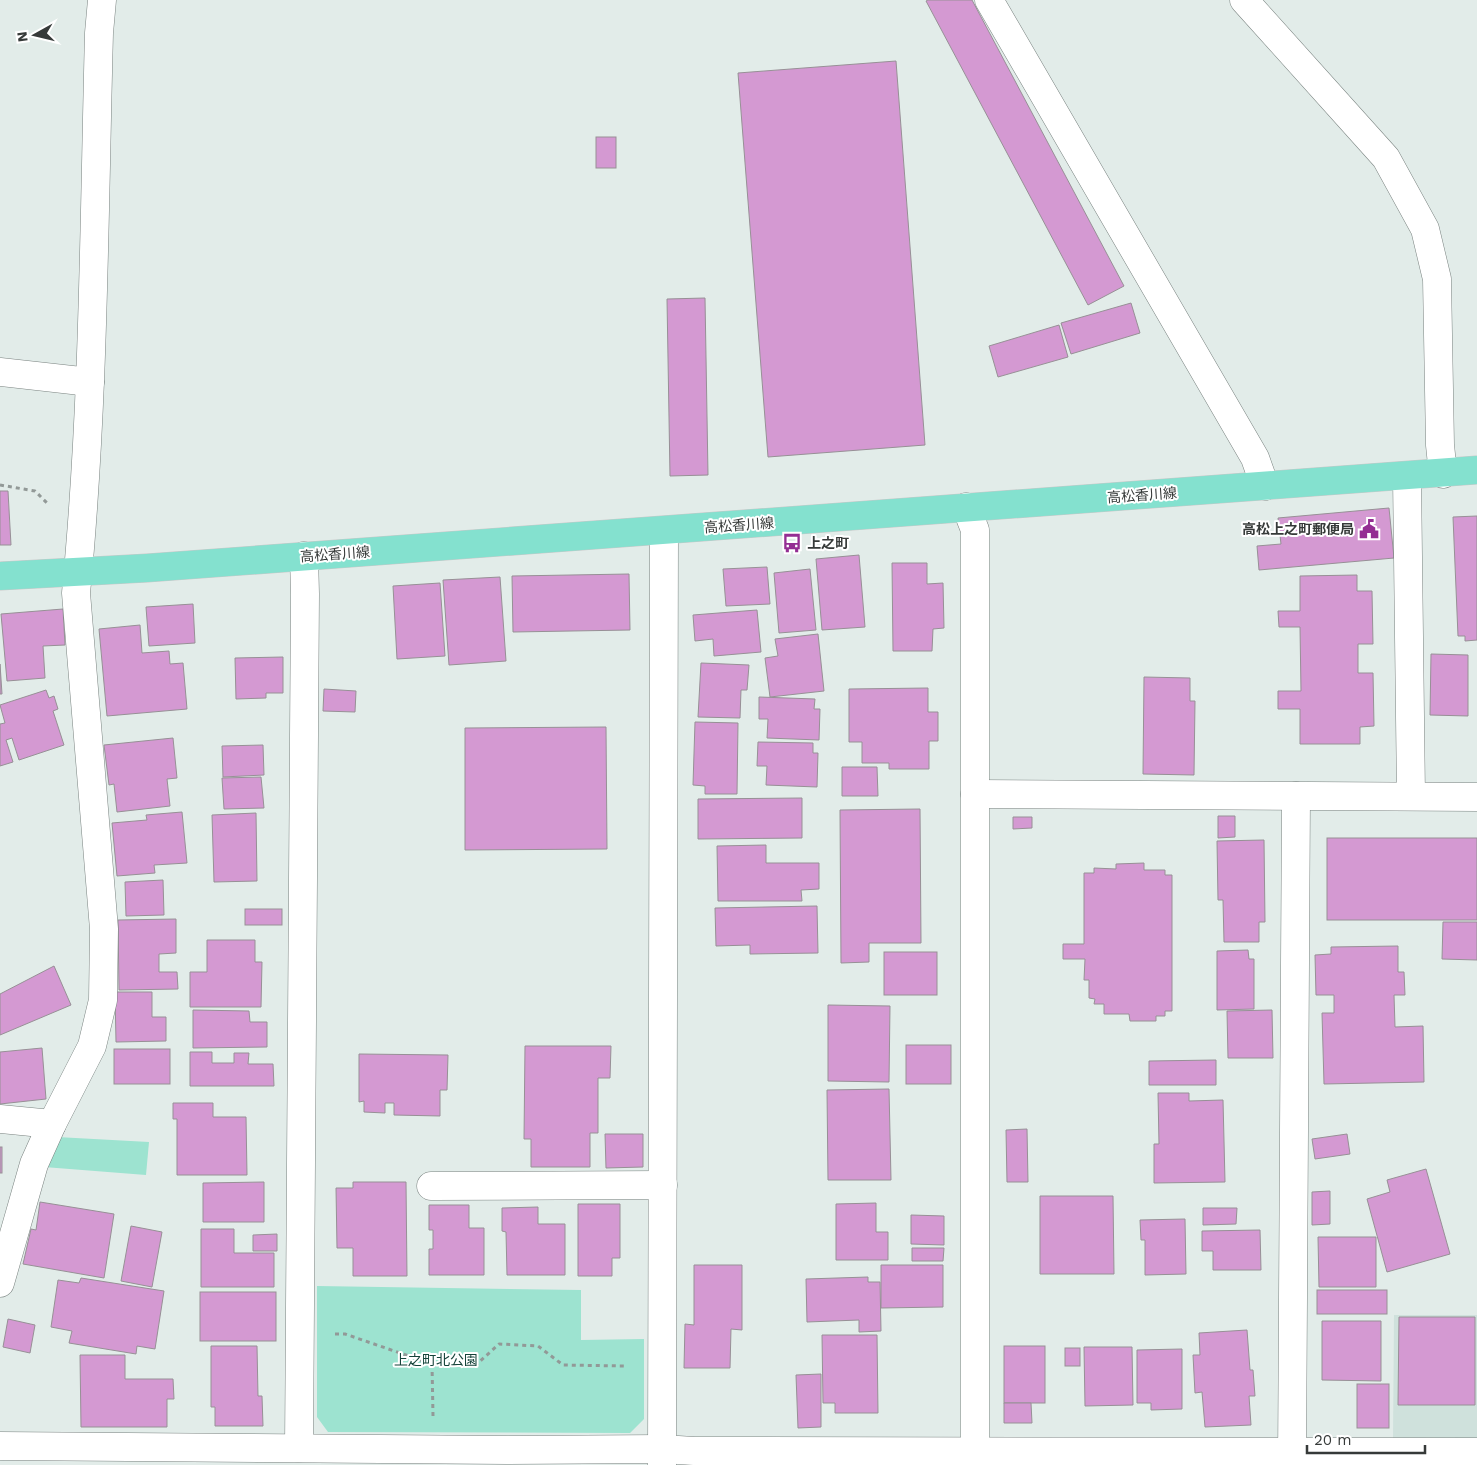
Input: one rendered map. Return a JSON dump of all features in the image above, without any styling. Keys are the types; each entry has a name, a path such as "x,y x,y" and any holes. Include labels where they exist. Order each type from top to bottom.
{"main road":[{"name":"高松香川線","path":"0,576 148,568 664,531 966,507 1407,477 1477,470"}],"street":[{"path":"0,1283 34,1164 92,1046 103,1000 104,929 76,594 90,382 99,33 102,0"},
{"path":"990,0 1256,458 1265,486"},
{"path":"1244,0 1386,158 1425,229 1436,279 1440,445 1443,474"},
{"path":"0,372 90,382"},
{"path":"1407,477 1411,796"},
{"path":"966,507 976,530 975,1458"},
{"path":"662,1457 664,531"},
{"path":"300,1448 299,1334 304,556"},
{"path":"975,794 1477,796"},
{"path":"1292,1458 1296,796"},
{"path":"0,1119 52,1124"},
{"path":"431,1186 663,1186"},
{"path":"0,1446 433,1449 662,1457 694,1451 975,1458 1292,1458 1477,1452"}],"path":[{"path":"0,485 35,491 81,538"},
{"path":"299,1334 345,1334 432,1364 477,1364 499,1344 538,1346 563,1365 663,1366"},
{"path":"432,1364 433,1449"}],"shaded area":[{"path":"1394,1315 1477,1315 1477,1438 1393,1439"}],"green space":[{"path":"57,1137 149,1142 146,1175 44,1167"},
{"name":"上之町北公園","path":"317,1286 581,1290 581,1340 644,1339 644,1419 630,1433 328,1432 317,1417"}],"building":[{"path":"972,0 1124,286 1088,305 926,1"},
{"path":"896,61 925,445 768,457 738,73"},
{"path":"596,137 616,137 616,168 596,168"},
{"path":"705,298 708,475 670,476 667,299"},
{"path":"1131,303 1140,333 1071,354 1061,323"},
{"path":"1059,325 1068,357 998,377 989,346"},
{"path":"0,491 8,491 11,545 0,545"},
{"name":"高松上之町郵便局","path":"1389,508 1394,558 1259,570 1257,546 1281,544 1278,518"},
{"path":"1477,516 1477,640 1465,641 1465,636 1458,636 1453,517"},
{"path":"859,555 865,627 822,630 816,559"},
{"path":"892,563 927,563 927,584 943,583 944,628 933,629 932,651 893,651"},
{"path":"767,567 770,604 726,606 723,569"},
{"path":"810,569 816,630 779,633 774,573"},
{"path":"629,574 630,630 513,632 512,576"},
{"path":"1357,575 1357,591 1372,591 1373,644 1358,644 1358,673 1373,673 1374,726 1360,727 1360,744 1300,744 1300,709 1278,709 1278,691 1301,691 1300,627 1279,627 1278,611 1300,611 1300,576"},
{"path":"500,577 506,661 449,665 443,580"},
{"path":"440,583 445,656 397,659 393,586"},
{"path":"193,604 195,643 149,646 146,607"},
{"path":"63,609 65,645 43,646 45,678 7,681 1,614"},
{"path":"757,610 761,652 714,656 713,639 695,641 693,615"},
{"path":"140,625 142,653 169,651 170,664 183,663 187,709 107,716 99,629"},
{"path":"818,634 824,691 770,697 765,658 778,656 775,639"},
{"path":"1431,654 1468,655 1468,716 1430,715"},
{"path":"283,657 283,693 266,693 266,698 236,699 235,658"},
{"path":"701,663 749,665 747,690 741,690 740,718 698,717"},
{"path":"0,664 2,694 0,694"},
{"path":"1144,677 1190,678 1190,701 1195,701 1194,775 1143,774"},
{"path":"928,688 928,712 938,712 938,741 929,741 929,769 889,769 889,763 862,763 862,742 849,742 849,689"},
{"path":"324,689 356,691 355,712 323,711"},
{"path":"46,690 49,698 54,696 58,709 53,711 64,745 19,760 12,738 6,740 13,762 0,766 0,724 5,723 0,705"},
{"path":"759,697 815,699 814,709 820,709 819,740 767,738 768,719 759,719"},
{"path":"695,722 738,723 737,794 705,794 705,786 693,785"},
{"path":"606,727 607,849 465,850 465,728"},
{"path":"173,738 177,778 167,779 170,806 117,812 114,784 109,785 104,745"},
{"path":"758,742 813,743 813,753 818,753 817,787 766,785 767,766 757,766"},
{"path":"263,745 264,775 223,777 222,746"},
{"path":"842,767 877,767 878,796 842,796"},
{"path":"261,777 264,808 224,809 222,778"},
{"path":"802,798 802,838 698,839 698,799"},
{"path":"920,809 921,943 869,943 869,962 841,963 840,810"},
{"path":"182,812 187,863 154,865 155,873 117,876 112,823 147,820 146,815"},
{"path":"256,813 257,881 214,882 212,815"},
{"path":"1218,816 1235,816 1235,837 1218,838"},
{"path":"1013,817 1032,817 1032,828 1013,829"},
{"path":"1327,838 1477,838 1477,920 1327,920"},
{"path":"1264,840 1265,922 1259,922 1259,942 1224,942 1223,900 1218,900 1217,841"},
{"path":"766,845 766,863 819,863 819,889 801,890 802,901 718,901 717,846"},
{"path":"1144,863 1144,870 1165,870 1165,875 1172,875 1172,1011 1165,1011 1165,1016 1156,1016 1156,1021 1130,1021 1129,1014 1104,1014 1104,1004 1094,1004 1095,999 1089,998 1089,980 1084,980 1085,959 1063,959 1063,944 1084,944 1084,873 1094,873 1094,868 1116,869 1116,864"},
{"path":"163,880 164,915 126,916 125,882"},
{"path":"817,906 818,953 750,954 750,945 716,946 715,908"},
{"path":"245,909 282,909 282,925 245,925"},
{"path":"176,919 176,953 159,954 159,972 177,972 178,989 119,990 118,920"},
{"path":"1443,922 1477,922 1477,960 1442,959"},
{"path":"207,940 255,940 255,962 262,962 261,1007 190,1007 190,972 207,972"},
{"path":"1398,946 1398,972 1404,972 1405,995 1394,995 1395,1027 1423,1026 1424,1082 1324,1084 1322,1013 1334,1013 1334,995 1316,995 1315,955 1331,954 1331,947"},
{"path":"1248,950 1249,959 1254,959 1254,1009 1217,1010 1217,951"},
{"path":"884,952 937,952 937,995 884,995"},
{"path":"54,966 71,1005 0,1035 0,994"},
{"path":"115,992 152,992 152,1017 166,1017 166,1041 116,1042"},
{"path":"828,1005 890,1006 889,1082 828,1081"},
{"path":"193,1010 249,1011 250,1022 267,1022 267,1047 193,1048"},
{"path":"1272,1010 1273,1058 1228,1058 1227,1011"},
{"path":"906,1045 951,1045 951,1084 906,1084"},
{"path":"525,1046 611,1046 610,1078 598,1078 598,1133 590,1133 590,1167 531,1167 531,1139 524,1139"},
{"path":"42,1048 46,1099 0,1104 0,1052"},
{"path":"114,1049 170,1049 170,1084 114,1084"},
{"path":"190,1052 212,1052 212,1063 234,1063 234,1053 249,1053 248,1064 273,1064 274,1086 190,1086"},
{"path":"359,1054 448,1055 447,1090 440,1090 440,1116 394,1115 394,1103 385,1103 385,1113 364,1112 364,1101 359,1102"},
{"path":"1216,1060 1216,1085 1149,1085 1149,1061"},
{"path":"889,1089 891,1180 828,1180 827,1090"},
{"path":"1158,1093 1189,1093 1189,1101 1223,1100 1225,1182 1154,1183 1154,1144 1159,1144"},
{"path":"173,1103 213,1103 213,1117 246,1117 247,1175 177,1175 177,1119 173,1119"},
{"path":"1027,1129 1028,1182 1007,1182 1006,1130"},
{"path":"605,1134 643,1134 643,1167 606,1168"},
{"path":"1347,1134 1350,1154 1315,1159 1312,1139"},
{"path":"0,1147 2,1147 2,1173 0,1173"},
{"path":"1426,1169 1450,1254 1387,1272 1367,1199 1390,1192 1387,1180"},
{"path":"264,1182 264,1222 203,1222 203,1183"},
{"path":"353,1182 406,1182 407,1276 353,1276 353,1248 337,1248 336,1188 353,1188"},
{"path":"1330,1191 1330,1224 1312,1225 1312,1192"},
{"path":"1040,1196 1113,1196 1114,1274 1040,1274"},
{"path":"40,1202 114,1214 104,1278 23,1264 31,1229 36,1230"},
{"path":"876,1203 876,1232 888,1232 888,1260 836,1260 836,1204"},
{"path":"578,1204 620,1204 620,1258 612,1258 612,1276 578,1276"},
{"path":"429,1205 469,1205 469,1228 484,1228 484,1275 429,1275 429,1249 433,1249 433,1230 429,1230"},
{"path":"538,1207 538,1224 565,1224 565,1275 507,1275 506,1232 502,1231 502,1208"},
{"path":"1203,1208 1237,1208 1236,1224 1203,1225"},
{"path":"911,1215 944,1216 944,1245 911,1244"},
{"path":"1185,1219 1186,1274 1145,1275 1145,1240 1141,1240 1140,1220"},
{"path":"131,1226 162,1232 152,1287 121,1281"},
{"path":"201,1229 234,1229 234,1253 274,1253 274,1287 201,1287"},
{"path":"1260,1230 1261,1270 1213,1270 1213,1251 1202,1251 1202,1231"},
{"path":"277,1234 277,1251 253,1251 253,1235"},
{"path":"1318,1237 1376,1237 1376,1287 1319,1287"},
{"path":"912,1248 944,1248 943,1261 912,1261"},
{"path":"694,1265 742,1265 742,1330 731,1329 730,1368 684,1368 685,1324 694,1325"},
{"path":"881,1265 943,1265 943,1307 881,1308"},
{"path":"868,1277 868,1282 880,1282 881,1331 859,1332 859,1320 807,1322 806,1279"},
{"path":"81,1278 164,1291 155,1349 137,1346 136,1354 69,1343 72,1331 51,1327 58,1280 79,1283"},
{"path":"1317,1290 1387,1290 1387,1314 1317,1314"},
{"path":"200,1292 276,1292 276,1341 200,1341"},
{"path":"1399,1317 1475,1317 1475,1405 1398,1405"},
{"path":"8,1319 35,1325 30,1353 3,1347"},
{"path":"1322,1321 1381,1321 1381,1381 1322,1380"},
{"path":"1247,1330 1250,1370 1253,1370 1255,1396 1249,1396 1251,1425 1205,1427 1202,1392 1195,1393 1193,1355 1200,1355 1199,1333"},
{"path":"822,1335 877,1335 878,1413 835,1413 835,1403 823,1403"},
{"path":"211,1346 257,1346 258,1396 262,1396 263,1426 215,1426 215,1407 211,1407"},
{"path":"1004,1346 1045,1346 1045,1403 1004,1403"},
{"path":"1084,1347 1132,1347 1133,1405 1085,1406"},
{"path":"1065,1348 1080,1348 1080,1366 1065,1366"},
{"path":"1182,1349 1182,1409 1151,1410 1151,1403 1137,1403 1137,1350"},
{"path":"80,1355 125,1355 125,1379 173,1379 174,1399 167,1399 167,1427 81,1427"},
{"path":"821,1374 821,1427 798,1428 796,1375"},
{"path":"1357,1384 1389,1384 1389,1428 1357,1428"},
{"path":"1004,1403 1031,1403 1032,1423 1004,1423"}],"place":[{"name":"高松上之町郵便局","path":"1369,529"},
{"name":"上之町","path":"792,543"}]}
